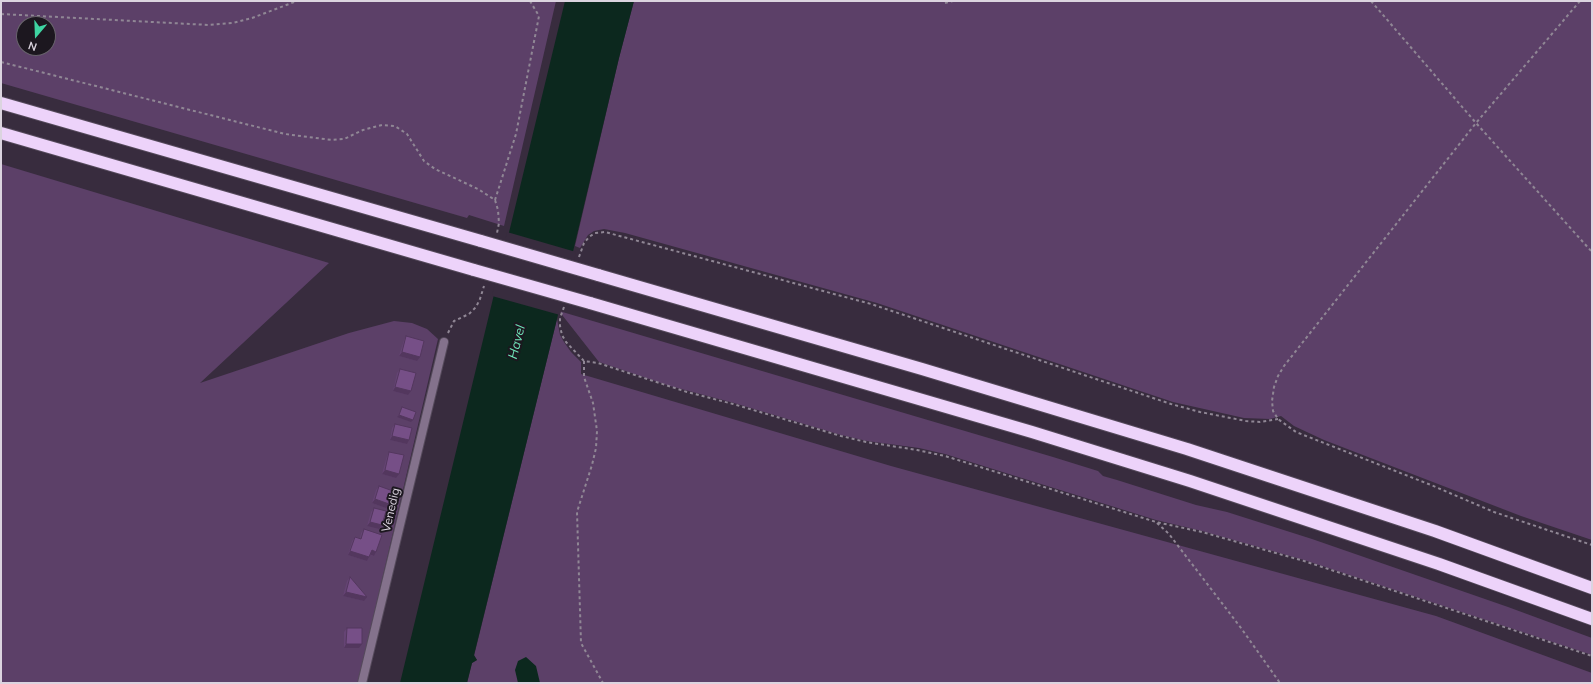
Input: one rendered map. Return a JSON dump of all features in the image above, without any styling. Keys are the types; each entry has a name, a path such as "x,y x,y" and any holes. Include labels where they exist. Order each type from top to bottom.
{"highway":[{"path":"1,103 944,375 1180,447 1421,526 1592,588"},
{"path":"1,133 1032,432 1267,505 1592,619"}],"street":[{"name":"Venedig","path":"362,683 444,342"}],"path":[{"path":"1,14 209,25 233,23 252,18 297,1"},
{"path":"1,62 285,134 332,140 344,139 363,130 382,125 395,126 407,134 424,161 435,169 478,189 494,200 516,134 539,16 530,1"},
{"path":"945,3 953,1"},
{"path":"1371,1 1476,123 1592,252"},
{"path":"1580,1 1476,123 1278,376 1274,387 1272,401 1273,411 1278,419 1296,432 1431,485 1488,510 1592,545"},
{"path":"578,260 584,243 589,237 595,232 605,232 871,304 1171,404 1200,412 1246,421 1260,422 1278,419"},
{"path":"565,304 560,318 562,335 566,342 584,362 584,377 593,403 597,431 596,448 592,465 577,512 581,643 603,683"},
{"path":"584,362 598,363 687,392 841,436 945,456 1156,522 1202,532 1304,561 1592,656"},
{"path":"1156,522 1169,534 1241,628 1280,683"}],"shaded area":[{"path":"1,1 556,1 504,226 469,215 467,218 1,83"},
{"path":"634,1 1592,1 1592,540 1521,516 1324,440 1294,426 1281,416 1270,419 1244,418 1173,402 877,303 625,233 604,229 594,231 588,235 580,248 575,246 619,58"},
{"path":"1,164 329,263 200,383 349,333 394,321 412,323 427,329 438,339 358,683 1,683"},
{"path":"559,311 1053,457 1098,471 1103,476 1196,505 1227,512 1312,539 1508,607 1592,638 1592,655 1304,560 1202,531 1156,520 945,454 919,448 867,441 841,435 734,403 670,386 599,362"},
{"path":"557,319 560,335 571,352 581,362 581,374 891,466 1436,616 1592,673 1592,683 467,683 472,663 477,660 474,656"}],"water":[{"name":"Havel","path":"565,1 634,1 474,655 477,660 472,663 467,683 400,683"},
{"path":"526,657 536,666 540,683 518,683 515,670 518,661"}],"pier":[{"path":"507,232 576,252 560,315 492,296"}],"building":[{"path":"406,336 424,341 420,357 402,352"},
{"path":"400,369 416,373 411,391 395,387"},
{"path":"402,407 416,412 413,420 399,415"},
{"path":"395,424 412,428 409,440 392,436"},
{"path":"389,452 404,455 399,474 385,470"},
{"path":"379,486 393,491 389,504 375,499"},
{"path":"374,508 386,511 382,525 370,522"},
{"path":"364,529 382,535 376,552 372,550 369,557 350,551 355,537 361,539"},
{"path":"350,577 367,597 346,592"},
{"path":"347,628 362,628 362,644 346,644"}]}
